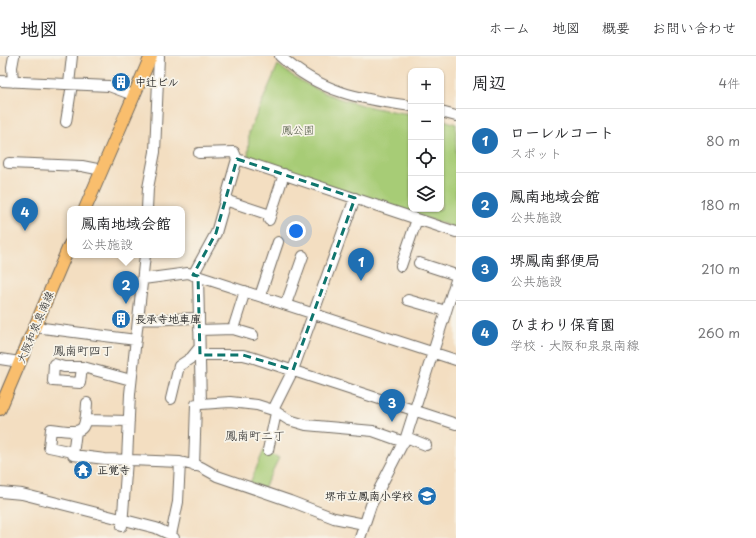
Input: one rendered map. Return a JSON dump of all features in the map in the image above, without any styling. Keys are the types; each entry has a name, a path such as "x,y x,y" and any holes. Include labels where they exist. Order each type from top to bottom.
{"main road":[{"path":"86,206 151,56"},
{"name":"大阪和泉泉南線","path":"0,409 67,251"}],"street":[{"path":"13,82 12,67 14,56"},
{"path":"66,122 72,56"},
{"path":"147,206 148,188 155,152 159,56"},
{"path":"280,56 313,81 340,93 372,101 408,106"},
{"path":"0,81 109,86 133,95"},
{"path":"444,113 456,116"},
{"path":"199,153 234,152 237,159 212,243 196,276 200,318 201,404 230,402 256,405 275,411 289,420 306,425 373,431 426,445"},
{"path":"237,159 456,232"},
{"path":"9,163 75,166 102,170"},
{"path":"225,200 269,217 284,174"},
{"path":"268,450 275,411 314,314 354,198"},
{"path":"401,266 417,219"},
{"path":"260,296 278,242"},
{"path":"286,304 303,256"},
{"path":"122,523 131,380 145,258"},
{"path":"419,263 456,275"},
{"path":"143,279 188,274 196,276 456,360"},
{"path":"360,538 371,505 405,439 416,410 432,352 456,280"},
{"path":"234,328 245,291"},
{"path":"408,300 446,311"},
{"path":"138,319 155,321 164,319 200,318"},
{"path":"35,327 136,340"},
{"path":"199,330 234,328 253,334"},
{"path":"171,399 179,366 200,351 243,355 456,424"},
{"path":"0,359 20,362"},
{"path":"82,367 131,380"},
{"path":"87,403 84,428 76,431 51,429 49,447 73,452 73,455 127,460 180,462 334,518 364,524"},
{"path":"194,466 196,404"},
{"path":"86,420 129,421"},
{"path":"73,452 76,431"},
{"path":"0,492 22,494 122,523 156,528 173,536 178,502 180,462"}],"highlighted area":[{"path":"237,159 355,198 293,370 243,355 200,355 198,276 193,275 216,233"}],"green space":[{"name":"鳳公園","path":"278,65 293,76 324,93 357,104 408,114 408,212 444,212 444,120 456,124 456,228 248,159 249,132"},
{"path":"264,450 279,458 264,488 250,483"}],"place":[{"name":"中辻ビル","path":"121,82"},
{"name":"ひまわり保育園","path":"25,231"},
{"name":"ローレルコート","path":"361,281"},
{"name":"鳳南地域会館","path":"126,304"},
{"name":"長承寺地車庫","path":"121,319"},
{"name":"堺鳳南郵便局","path":"392,422"},
{"name":"正覚寺","path":"83,470"},
{"name":"堺市立鳳南小学校","path":"427,496"}],"district":[{"name":"鳳南町四丁","path":"83,351"},
{"name":"鳳南町二丁","path":"255,436"}]}
